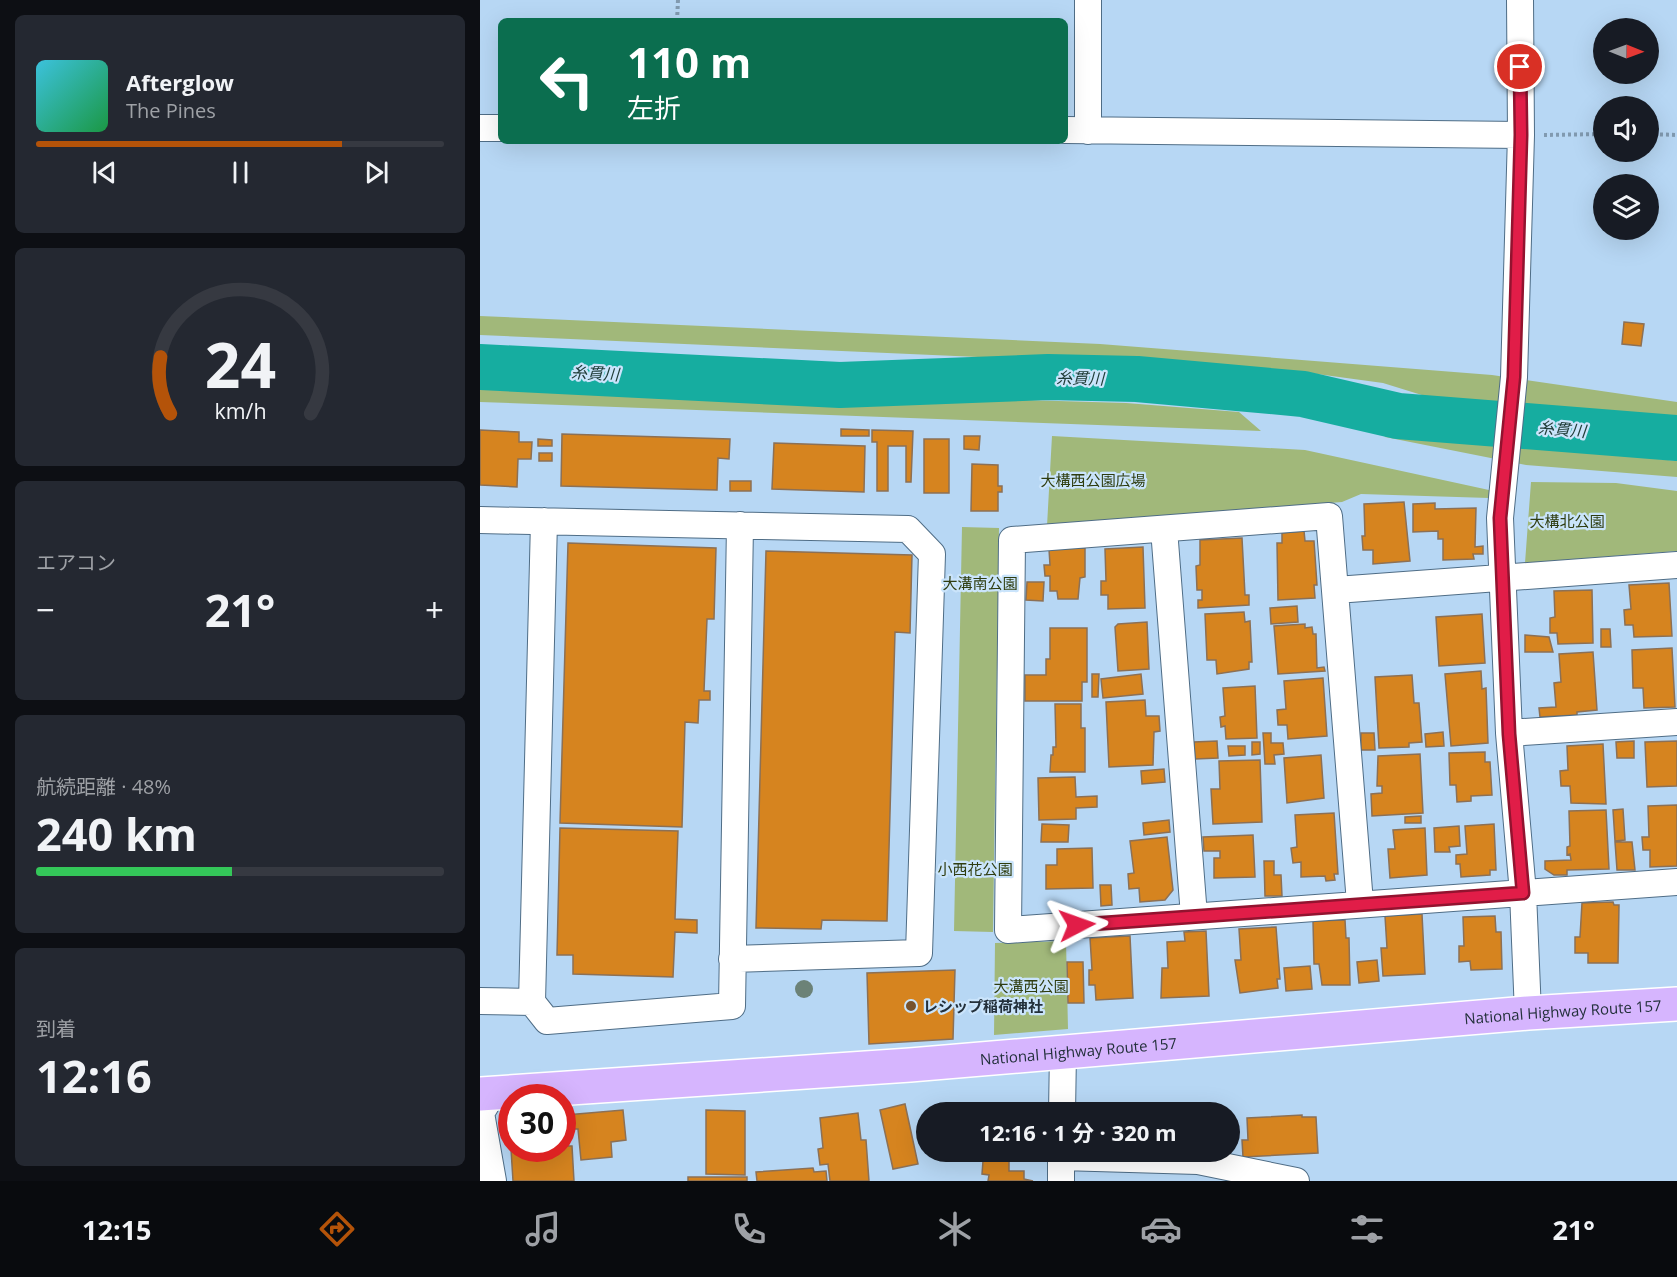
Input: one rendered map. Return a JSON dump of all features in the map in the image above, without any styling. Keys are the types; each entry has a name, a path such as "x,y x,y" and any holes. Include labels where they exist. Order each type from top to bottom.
{"highway":[{"name":"National Highway Route 157","path":"487,1094 1063,1052 1528,1012 1677,1004"}],"street":[{"path":"1088,0 1076,131 1521,135"},
{"path":"1520,0 1521,135 1514,377 1500,518 1509,734 1523,893 1528,1012"},
{"path":"480,128 498,128"},
{"path":"1360,903 1329,516 1012,540 1008,930 1677,882"},
{"path":"480,520 908,528 932,554 919,953 732,958"},
{"path":"544,521 532,1002 548,1021 732,1006 740,525"},
{"path":"1164,529 1194,916"},
{"path":"1336,590 1677,565"},
{"path":"1509,734 1677,722"},
{"path":"480,1001 532,1002"},
{"path":"1062,1102 1063,1052"},
{"path":"487,1094 481,1113 493,1181"},
{"path":"1061,1163 1198,1161 1296,1181"}],"path":[{"path":"677,18 678,0"},
{"path":"1521,135 1593,134"},
{"path":"1659,134 1677,135"}],"green space":[{"path":"480,316 1100,344 1492,375 1677,402 1677,424 1425,396 1383,383 1295,371 480,335"},
{"path":"480,375 806,387 924,397 1126,403 1239,412 1261,431 480,402"},
{"path":"1378,419 1470,439 1677,461 1677,477 1526,465 1385,437"},
{"name":"大構西公園広場","path":"1052,436 1305,450 1489,490 1489,498 1361,494 1342,502 1047,526"},
{"name":"大構北公園","path":"1531,482 1616,483 1677,491 1677,551 1525,563"},
{"name":"小西花公園","path":"962,527 999,528 993,932 954,931"},
{"name":"大溝西公園","path":"1066,941 1068,1029 994,1035 995,943"}],"building":[{"path":"1624,322 1644,324 1641,346 1622,344"},
{"path":"841,429 869,430 869,436 841,436"},
{"path":"480,430 519,432 519,442 532,442 531,459 518,459 517,487 480,485"},
{"path":"872,430 913,431 911,482 906,482 906,446 888,446 888,491 877,491 877,442 872,442"},
{"path":"562,434 730,439 729,459 718,458 717,490 561,486"},
{"path":"964,436 980,436 979,450 964,449"},
{"path":"538,439 552,440 552,446 538,446"},
{"path":"924,439 949,439 949,493 924,493"},
{"path":"774,443 865,446 864,492 772,489"},
{"path":"539,453 552,453 552,461 539,461"},
{"path":"972,464 998,465 998,486 1002,486 1002,492 998,492 998,511 971,511"},
{"path":"730,481 751,481 751,491 730,491"},
{"path":"1404,502 1410,561 1373,564 1373,550 1363,550 1364,504"},
{"path":"1435,503 1435,509 1476,508 1475,547 1483,546 1483,554 1473,554 1474,559 1443,560 1443,539 1438,539 1438,531 1413,532 1413,504"},
{"path":"1304,531 1305,541 1314,541 1317,585 1314,585 1315,598 1278,600 1277,543 1282,543 1282,533"},
{"path":"1242,538 1245,595 1249,595 1249,605 1198,608 1198,600 1202,600 1202,590 1197,590 1196,566 1200,565 1200,540"},
{"path":"568,543 716,548 714,619 707,619 704,691 710,691 710,700 699,700 698,723 685,722 682,827 560,823"},
{"path":"1143,547 1145,608 1108,609 1108,595 1101,595 1101,581 1106,581 1105,549"},
{"path":"1085,548 1085,577 1080,578 1078,599 1058,599 1057,591 1050,591 1050,576 1045,576 1044,565 1050,565 1049,549"},
{"path":"766,551 912,555 910,633 895,632 887,921 822,920 821,929 756,928"},
{"path":"1027,582 1044,582 1043,601 1026,600"},
{"path":"1669,583 1672,636 1634,637 1633,625 1625,625 1624,610 1631,609 1629,585"},
{"path":"1592,590 1593,643 1558,644 1557,633 1550,633 1550,618 1555,617 1554,591"},
{"path":"1297,606 1298,622 1271,624 1270,608"},
{"path":"1244,612 1245,622 1250,621 1252,662 1249,662 1249,669 1217,674 1216,660 1207,660 1205,614"},
{"path":"1482,614 1485,663 1439,666 1436,617"},
{"path":"1147,622 1149,669 1118,671 1115,627 1118,624"},
{"path":"1305,624 1305,628 1312,627 1313,634 1316,634 1317,668 1324,667 1325,671 1278,674 1274,626"},
{"path":"1050,628 1087,628 1087,682 1082,682 1082,701 1025,701 1025,675 1046,675 1046,659 1050,659"},
{"path":"1601,629 1610,629 1611,647 1601,647"},
{"path":"1525,635 1549,637 1553,652 1525,652"},
{"path":"1672,648 1675,707 1644,708 1643,688 1633,688 1632,650"},
{"path":"1593,652 1597,710 1577,712 1577,715 1540,717 1539,708 1556,707 1554,683 1561,682 1559,654"},
{"path":"1481,671 1482,689 1486,688 1488,743 1451,746 1445,674"},
{"path":"1092,674 1099,674 1098,697 1092,697"},
{"path":"1141,674 1143,694 1103,698 1101,679"},
{"path":"1412,675 1414,703 1419,703 1422,742 1409,743 1409,747 1379,748 1375,677"},
{"path":"1323,678 1327,736 1288,739 1287,725 1278,725 1277,710 1286,709 1284,681"},
{"path":"1255,686 1257,738 1226,739 1225,726 1221,727 1220,717 1225,716 1223,688"},
{"path":"1145,700 1146,716 1159,716 1160,731 1154,732 1153,765 1109,767 1106,702"},
{"path":"1055,704 1081,704 1081,728 1085,728 1085,772 1050,772 1051,755 1053,755 1053,747 1056,747"},
{"path":"1443,732 1444,746 1426,747 1425,734"},
{"path":"1263,733 1271,733 1271,743 1283,743 1284,754 1274,755 1275,764 1265,764"},
{"path":"1361,733 1374,733 1375,750 1361,750"},
{"path":"1217,741 1218,758 1195,759 1194,742"},
{"path":"1634,741 1634,758 1617,758 1616,742"},
{"path":"1677,741 1677,786 1647,787 1645,742"},
{"path":"1252,742 1260,742 1260,754 1252,755"},
{"path":"1603,744 1606,804 1571,803 1570,786 1561,786 1560,771 1568,770 1567,746"},
{"path":"1228,746 1245,746 1245,755 1229,756"},
{"path":"1485,752 1485,762 1490,762 1492,795 1471,796 1471,801 1457,802 1456,785 1450,785 1449,753"},
{"path":"1420,754 1423,813 1372,816 1371,794 1382,793 1382,786 1377,786 1378,756"},
{"path":"1321,755 1324,798 1287,803 1284,758"},
{"path":"1260,760 1262,822 1213,824 1211,789 1220,789 1219,761"},
{"path":"1164,769 1165,782 1142,784 1141,771"},
{"path":"1075,777 1076,797 1097,796 1097,807 1076,808 1076,819 1039,820 1038,778"},
{"path":"1677,805 1677,866 1650,867 1650,850 1643,850 1642,837 1649,837 1648,806"},
{"path":"1623,809 1625,840 1615,841 1613,810"},
{"path":"1606,810 1609,869 1567,870 1567,875 1554,875 1545,869 1545,861 1571,860 1570,854 1567,855 1567,847 1570,846 1569,811"},
{"path":"1334,813 1338,874 1334,874 1335,880 1326,881 1325,876 1301,877 1301,862 1293,863 1291,848 1297,847 1295,815"},
{"path":"1421,816 1421,823 1405,823 1405,817"},
{"path":"1169,820 1170,832 1144,835 1143,823"},
{"path":"1042,824 1069,825 1068,842 1041,842"},
{"path":"1494,824 1496,870 1490,870 1490,875 1461,877 1460,864 1456,864 1456,855 1467,854 1465,826"},
{"path":"1459,826 1460,846 1449,847 1450,852 1435,852 1434,828"},
{"path":"560,828 678,831 675,919 697,920 697,933 675,932 673,977 573,974 573,955 557,955"},
{"path":"1425,828 1427,875 1390,878 1388,849 1395,849 1393,830"},
{"path":"1253,835 1255,877 1214,878 1214,858 1220,858 1220,851 1204,851 1203,837"},
{"path":"1167,837 1173,890 1165,900 1140,902 1139,888 1129,889 1128,874 1134,873 1130,841"},
{"path":"1615,842 1632,842 1635,870 1617,870"},
{"path":"1092,848 1093,888 1046,889 1046,865 1057,865 1057,849"},
{"path":"1264,861 1274,861 1274,875 1281,875 1282,896 1265,896"},
{"path":"1100,885 1111,885 1112,905 1101,906"},
{"path":"1613,902 1614,905 1619,905 1618,963 1588,963 1588,953 1575,953 1575,937 1580,937 1582,903"},
{"path":"1422,914 1425,974 1383,976 1381,948 1387,948 1385,916"},
{"path":"1495,916 1496,932 1501,932 1502,969 1471,970 1470,961 1459,962 1459,946 1464,946 1463,917"},
{"path":"1345,920 1346,938 1349,938 1350,985 1322,985 1319,964 1314,964 1313,921"},
{"path":"1276,927 1280,979 1277,979 1278,988 1240,993 1235,960 1241,960 1239,929"},
{"path":"1206,931 1209,996 1161,998 1162,968 1168,968 1167,942 1185,941 1184,932"},
{"path":"1130,936 1133,998 1096,1000 1095,985 1089,985 1089,970 1092,970 1090,938"},
{"path":"1377,960 1379,981 1359,983 1357,962"},
{"path":"1067,962 1083,962 1084,1003 1068,1003"},
{"path":"1310,966 1312,989 1286,991 1284,968"},
{"name":"レシップ稲荷神社","path":"955,970 953,1039 869,1044 867,973"},
{"path":"905,1104 918,1164 893,1169 880,1110"},
{"path":"623,1110 626,1140 611,1142 612,1157 581,1160 576,1114"},
{"path":"706,1110 745,1111 745,1175 706,1174"},
{"path":"858,1113 861,1140 866,1140 869,1181 830,1181 828,1164 820,1165 818,1149 823,1148 820,1118"},
{"path":"1302,1115 1302,1117 1316,1117 1318,1153 1243,1157 1242,1140 1248,1140 1247,1118"},
{"path":"512,1162 573,1162 574,1181 513,1181"},
{"path":"983,1162 1009,1162 1009,1171 1024,1171 1024,1179 1033,1181 988,1181 989,1175 982,1174"},
{"path":"813,1168 814,1172 826,1171 827,1181 757,1181 756,1172"},
{"path":"688,1177 747,1177 747,1181 688,1181"}],"waterway":[{"name":"糸貫川","path":"480,367 840,385 1048,377 1137,379 1303,394 1398,416 1677,438"}],"place":[{"name":"レシップ稲荷神社","path":"911,1006"}],"route":[{"path":"1077,925 1523,893 1509,734 1500,518 1514,377 1521,135 1520,67"}],"park label":[{"name":"大溝南公園","path":"980,583"}]}
